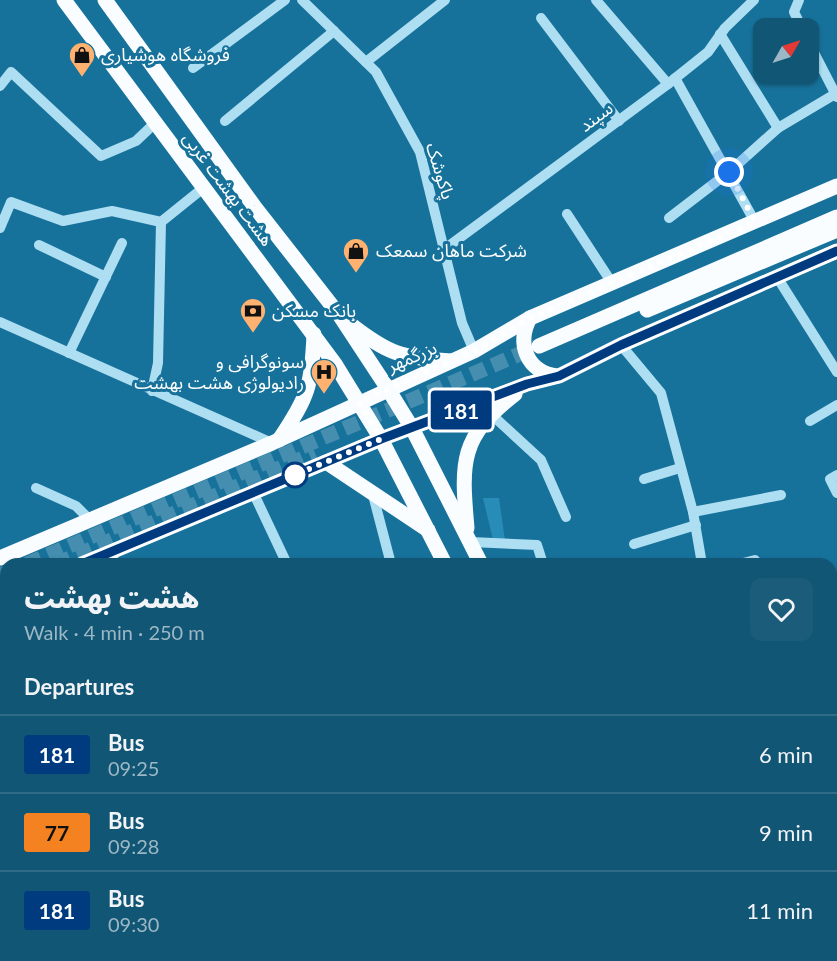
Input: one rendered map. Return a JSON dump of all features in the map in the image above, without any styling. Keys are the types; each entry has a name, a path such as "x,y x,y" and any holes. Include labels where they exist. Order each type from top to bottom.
{"main road":[{"name":"هشت بهشت غربی","path":"64,0 202,189 314,334 381,439 442,558"},
{"name":"هشت بهشت غربی","path":"105,0 254,206 340,316 412,428 478,558"},
{"name":"بزرگمهر","path":"0,558 276,442 359,402 454,361 530,318 837,186"},
{"path":"837,217 540,351 837,230"},
{"path":"97,558 381,439 527,384 559,376 621,345 837,251"},
{"path":"340,316 381,348 410,357 454,361"},
{"path":"530,318 523,340 530,361 548,374 559,376"},
{"path":"276,442 304,403 313,373 314,334"},
{"path":"469,538 463,481 474,433 490,413 527,384"},
{"path":"326,462 429,531"}],"street":[{"path":"192,69 285,0"},
{"name":"پاکوشک","path":"302,0 376,72 420,152 446,248 462,323 474,351"},
{"path":"366,62 445,0"},
{"path":"596,0 671,81 729,172 755,222"},
{"name":"سپند","path":"446,248 619,122 671,81 708,51 741,4 754,0"},
{"path":"797,18 794,12 799,0"},
{"path":"541,18 619,122"},
{"path":"225,121 334,31"},
{"path":"720,34 778,128"},
{"path":"669,218 729,172 778,128 836,95 819,62"},
{"path":"0,86 11,72 101,156 136,141 155,123"},
{"path":"152,391 158,363 161,222 202,189"},
{"path":"0,228 11,202 63,221 112,211 161,222"},
{"path":"567,213 612,284"},
{"path":"69,353 122,243"},
{"path":"39,244 106,277"},
{"path":"777,277 837,370"},
{"path":"0,321 152,391 276,442"},
{"path":"621,345 661,393 696,525 701,558"},
{"path":"810,422 837,405"},
{"path":"490,413 541,460 566,517"},
{"path":"644,479 680,468"},
{"path":"837,475 830,479 837,493"},
{"path":"36,488 76,506 89,519"},
{"path":"253,492 284,558"},
{"path":"373,495 389,558"},
{"path":"693,513 781,495"},
{"path":"634,544 696,525"},
{"path":"469,538 537,545 541,558"},
{"path":"104,555 109,558"}],"shaded area":[{"path":"483,498 499,498 505,541 493,540"}],"tunnel":[{"path":"41,558 536,347"},
{"path":"70,558 315,453"}],"bus line":[{"name":"181","path":"96,558 381,439 527,384 559,376 621,345 837,251"}],"place":[{"name":"فروشگاه هوشیاری","path":"82,78"},
{"name":"شرکت ماهان سمعک","path":"356,274"},
{"name":"بانک مسکن","path":"253,334"},
{"name":"سونوگرافی و رادیولوژی هشت بهشت","path":"324,395"}],"route":[{"path":"295,475 292,476 381,439 359,402 474,351 530,318 755,222 729,172"}]}
